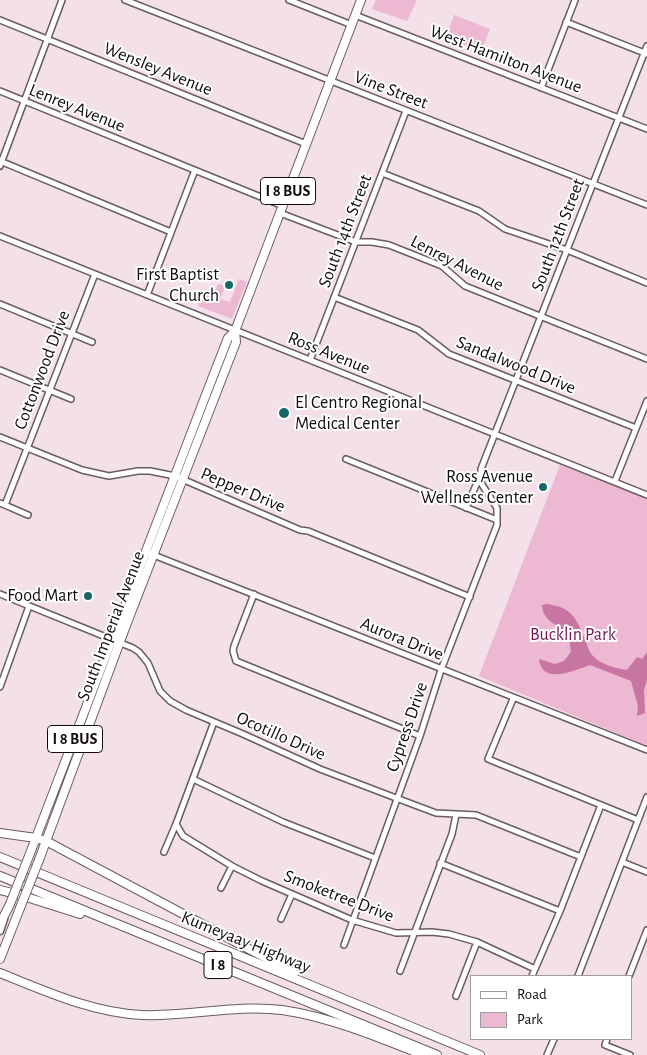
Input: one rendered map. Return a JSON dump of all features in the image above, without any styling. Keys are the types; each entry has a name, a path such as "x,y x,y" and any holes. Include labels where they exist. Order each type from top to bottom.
{"highway":[{"name":"South Imperial Avenue","path":"179,478 203,403 228,338 235,331 361,0"},
{"name":"South Imperial Avenue","path":"0,959 46,841 150,553 236,342 235,331"},
{"path":"203,403 211,406"},
{"name":"South Imperial Avenue","path":"10,904 117,641"},
{"path":"0,833 46,841 291,971 313,985"},
{"name":"Kumeyaay Highway","path":"0,856 480,1055"},
{"name":"Kumeyaay Highway","path":"0,876 437,1055"},
{"path":"0,890 88,916 103,918"},
{"path":"0,924 10,904"},
{"path":"0,973 91,1006 124,1013 168,1015 268,1009 301,1014 335,1023 423,1055"}],"main road":[{"name":"South Imperial Avenue","path":"0,931 10,904"}],"street":[{"path":"62,0 0,163 171,232"},
{"name":"Vine Street","path":"126,0 647,205"},
{"path":"289,0 352,25"},
{"path":"541,88 575,0"},
{"name":"West Hamilton Avenue","path":"356,15 647,129"},
{"name":"Wensley Avenue","path":"0,20 306,144"},
{"path":"566,22 646,53"},
{"name":"South 12th Street","path":"495,433 646,53 647,46"},
{"name":"Lenrey Avenue","path":"0,91 195,170 356,242 389,245 442,266 465,286 647,360"},
{"name":"South 14th Street","path":"310,360 406,111"},
{"path":"147,295 195,170"},
{"path":"382,173 479,212 505,229 567,250 647,283"},
{"name":"Ross Avenue","path":"0,236 647,495"},
{"name":"Cottonwood Drive","path":"3,504 50,390 94,274"},
{"name":"Sandalwood Drive","path":"334,297 418,330 449,354 636,428"},
{"path":"0,304 92,342"},
{"path":"0,370 70,399"},
{"path":"615,481 647,401"},
{"path":"466,508 480,476 495,433"},
{"name":"Pepper Drive","path":"0,437 82,470 109,476 150,471 179,478 300,530 308,531 470,597"},
{"path":"346,459 497,520 497,508 481,483 480,476"},
{"path":"3,504 28,515"},
{"name":"Cypress Drive","path":"344,945 420,736 441,670 470,597 497,520"},
{"name":"Aurora Drive","path":"150,553 441,670 647,750"},
{"name":"Ocotillo Drive","path":"0,594 132,648 145,658 160,691 178,707 320,769 436,813 476,815 581,857"},
{"path":"254,594 234,646 234,657 241,664 420,736"},
{"path":"0,687 29,606"},
{"path":"513,698 488,759 638,820"},
{"path":"164,852 214,722"},
{"path":"193,779 282,822 375,858"},
{"path":"578,975 638,820 645,811 647,797"},
{"path":"532,975 560,911 600,805"},
{"path":"400,971 452,834 456,815"},
{"name":"Smoketree Drive","path":"176,824 183,836 232,866 352,920 396,933 442,933 476,942 535,969"},
{"path":"622,862 647,872"},
{"path":"440,863 560,911"},
{"path":"221,888 232,866"},
{"path":"281,919 292,894"},
{"path":"629,975 647,930"},
{"path":"456,996 476,942"},
{"path":"547,1055 554,1040"},
{"path":"607,1040 605,1045 630,1055"}],"green space":[{"path":"376,0 417,0 407,21 372,9"},
{"path":"454,15 490,29 481,52 446,38"},
{"path":"239,279 247,282 232,319 198,306 203,293 213,296 218,284 225,286 220,299 230,302"},
{"name":"Bucklin Park","path":"560,465 647,499 647,746 479,676"}],"shaded area":[{"path":"542,605 561,607 571,613 578,623 591,653 604,664 627,670 637,657 642,659 647,652 647,679 644,691 645,713 637,716 638,706 631,681 590,665 560,674 546,672 541,667 539,659 555,664 564,661 571,652 567,636 545,616"}],"place":[{"name":"First Baptist Church","path":"229,285"},
{"name":"El Centro Regional Medical Center","path":"284,413"},
{"name":"Ross Avenue Wellness Center","path":"543,487"},
{"name":"Food Mart","path":"88,596"}]}
